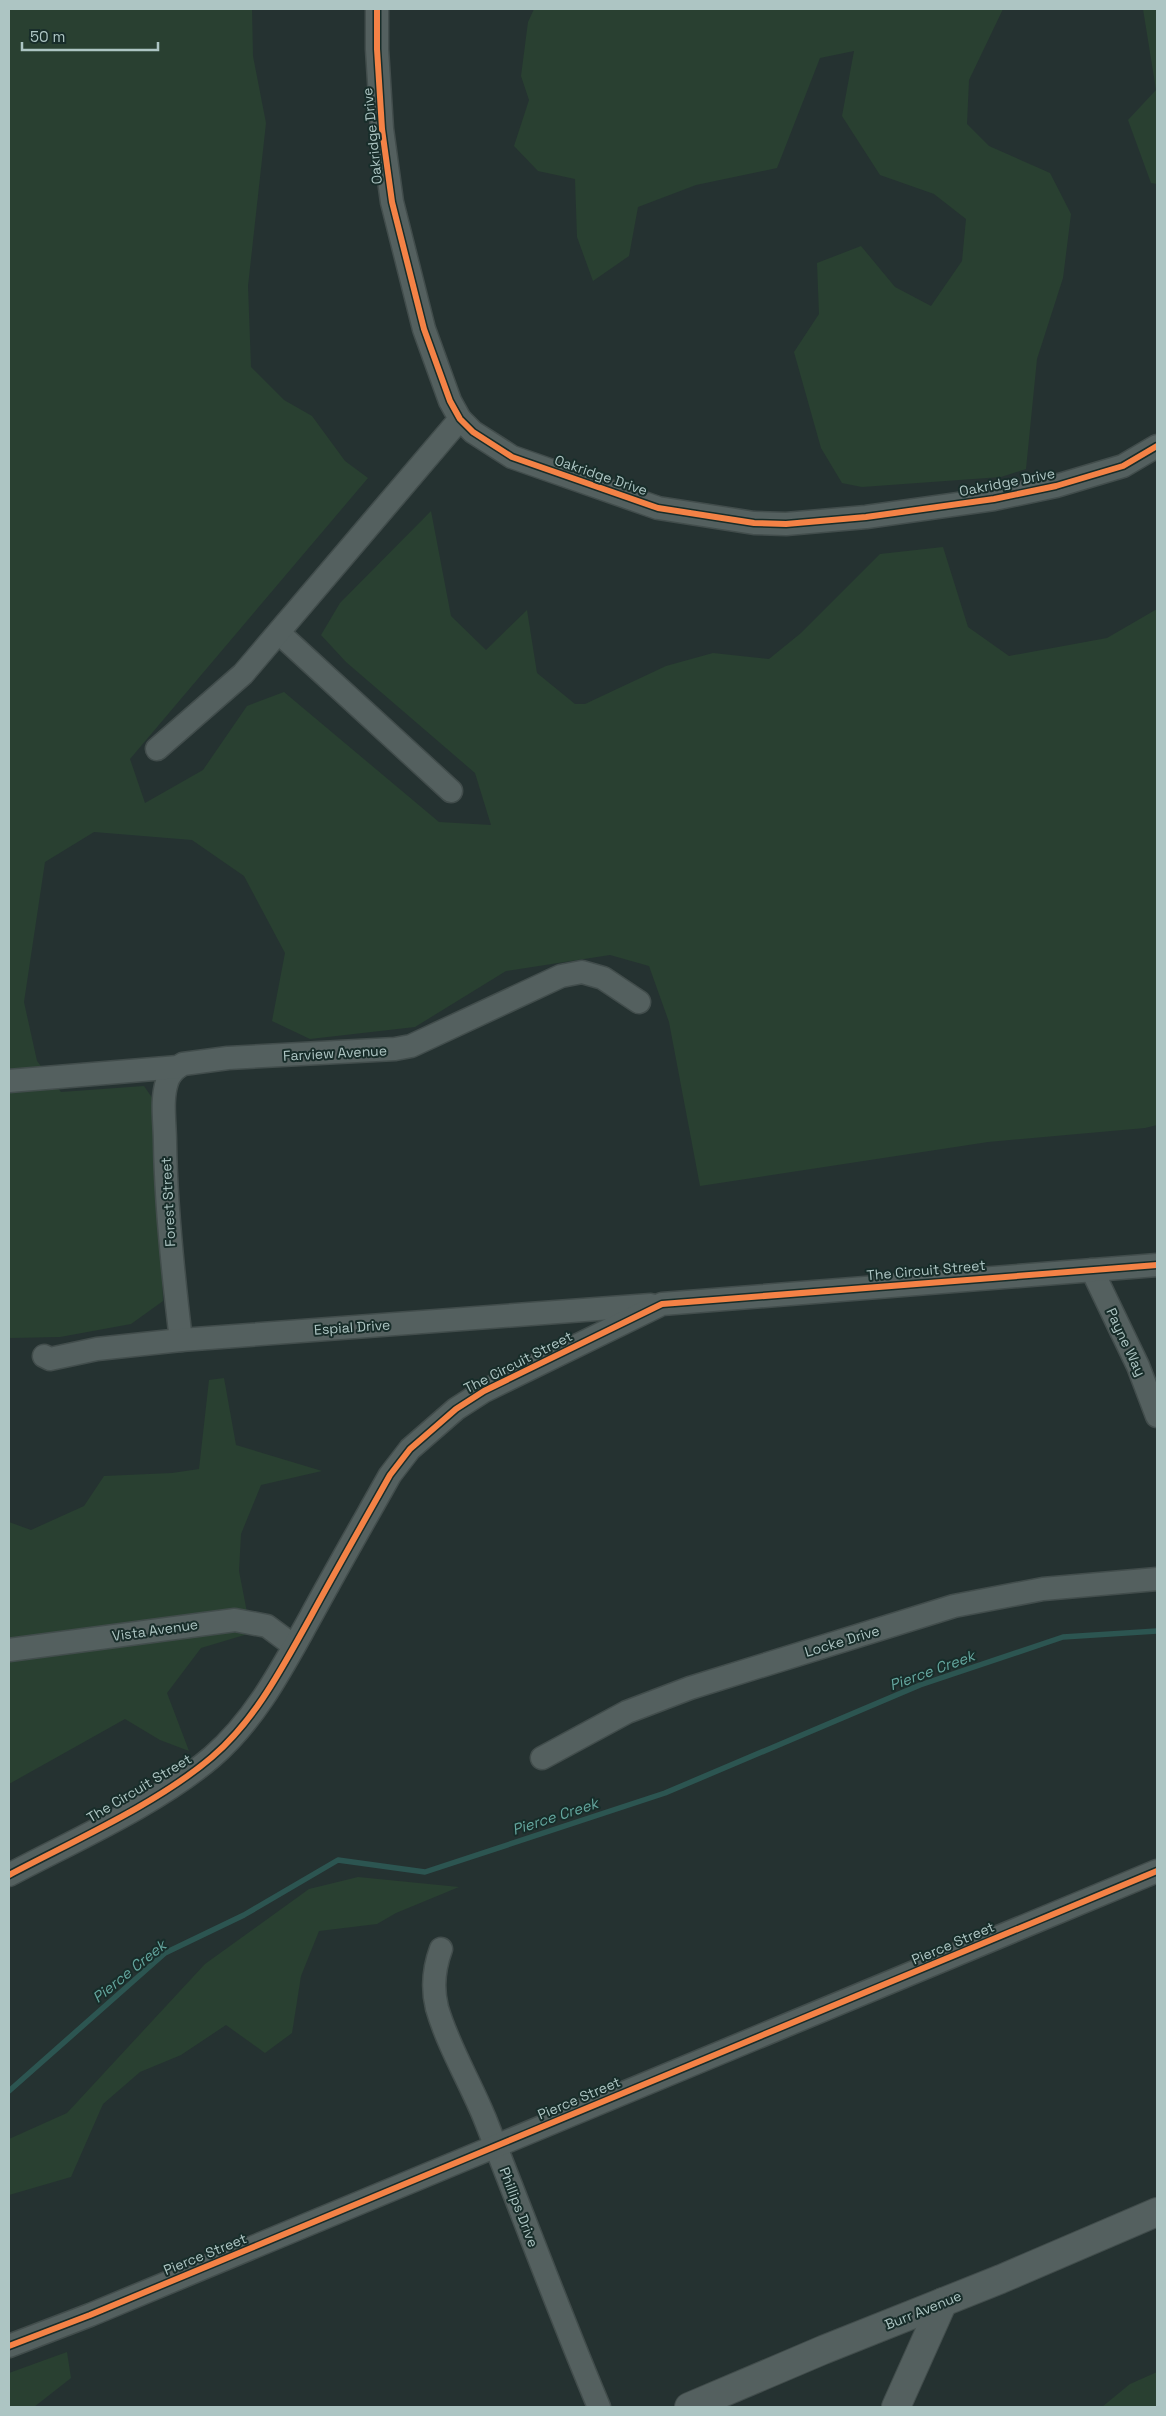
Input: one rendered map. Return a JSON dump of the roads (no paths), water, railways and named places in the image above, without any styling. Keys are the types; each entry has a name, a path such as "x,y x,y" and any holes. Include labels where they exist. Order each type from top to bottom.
{"street":[{"name":"Oakridge Drive","path":"377,9 377,49 382,129 392,202 424,329 450,401 460,419 473,432 512,457 658,508 754,523 786,524 866,517 994,499 1056,486 1123,466 1157,446"},
{"path":"157,749 243,674 460,419"},
{"path":"279,633 452,791"},
{"name":"Farview Avenue","path":"9,1081 178,1067 183,1064 228,1058 373,1052 403,1048 561,976 582,972 604,978 639,1002"},
{"name":"Forest Street","path":"178,1067 172,1071 167,1081 164,1097 166,1192 170,1256 181,1340"},
{"name":"The Circuit Street","path":"9,1875 141,1805 184,1778 212,1757 241,1728 268,1693 390,1475 410,1449 456,1409 484,1391 662,1304 1157,1265"},
{"name":"Payne Way","path":"1092,1270 1138,1366 1157,1416"},
{"name":"Espial Drive","path":"44,1356 50,1359 97,1349 181,1340 662,1304"},
{"name":"Locke Drive","path":"542,1758 627,1712 690,1688 954,1606 1043,1589 1157,1579"},
{"name":"Vista Avenue","path":"9,1650 235,1620 267,1626 294,1646"},
{"name":"Pierce Street","path":"9,2346 90,2315 1157,1871"},
{"name":"Phillips Drive","path":"441,1948 435,1967 437,2006 496,2147 567,2331 599,2407"},
{"name":"Burr Avenue","path":"689,2407 1157,2212"},
{"path":"896,2407 943,2302"}],"waterway":[{"name":"Pierce Creek","path":"9,2091 165,1953 244,1915 338,1860 425,1872 665,1793 920,1685 1063,1637 1157,1631"}]}
